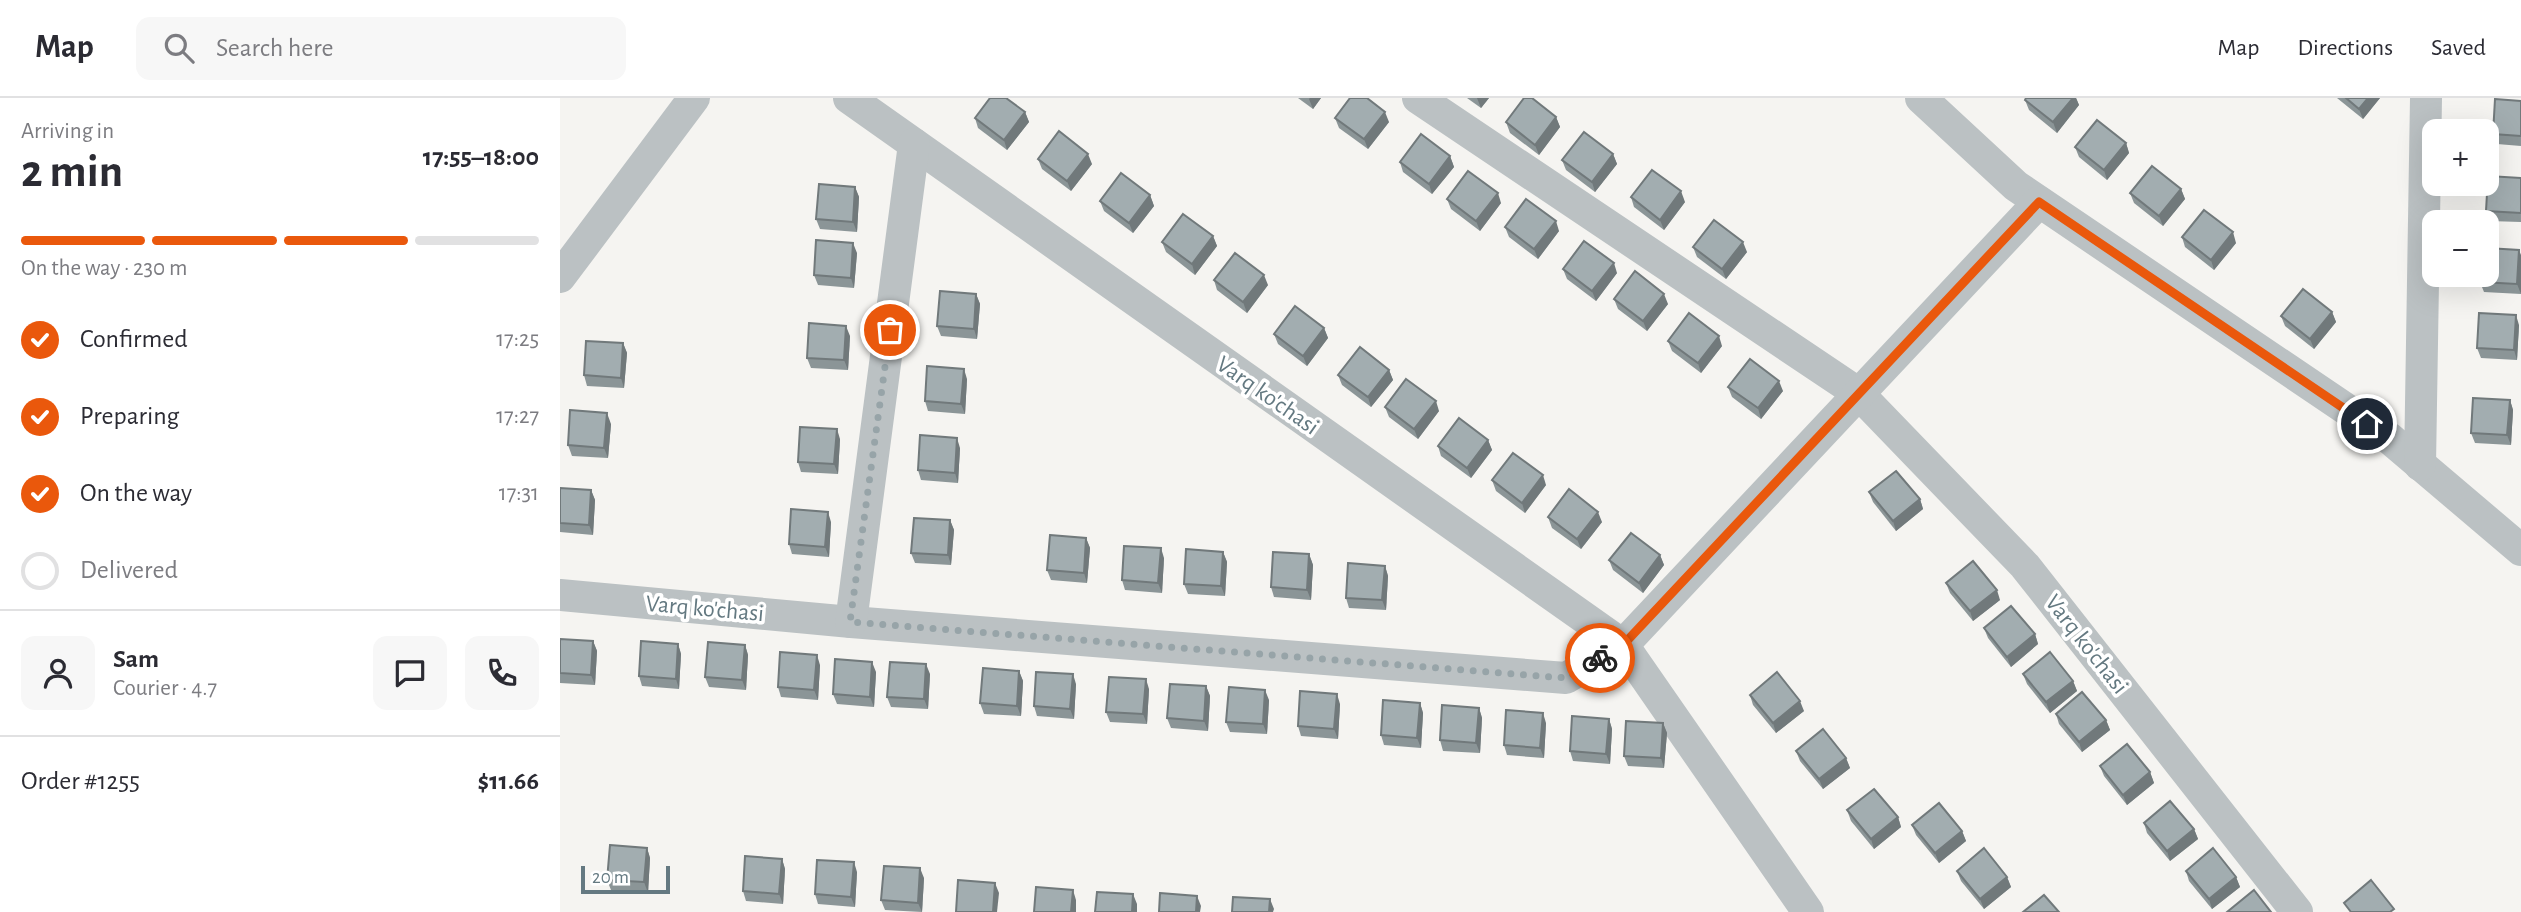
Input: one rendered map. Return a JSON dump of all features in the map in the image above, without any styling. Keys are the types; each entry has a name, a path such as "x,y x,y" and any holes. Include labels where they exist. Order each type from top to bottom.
{"street":[{"path":"560,276 694,98"},
{"name":"Varq ko'chasi","path":"849,98 1623,645 1808,912"},
{"name":"Varq ko'chasi","path":"1418,98 1858,393 2025,566 2297,912"},
{"path":"1921,98 2016,186 2389,438 2521,550"},
{"path":"2420,465 2426,98"},
{"path":"850,622 914,144"},
{"name":"Varq ko'chasi","path":"560,595 850,622 1566,678 1623,645 2039,202"}],"building":[{"path":"990,98 1006,98 1025,112 1004,140 975,118"},
{"path":"1350,98 1367,98 1385,112 1364,139 1335,118"},
{"path":"1524,98 1532,98 1556,117 1535,145 1506,122"},
{"path":"2073,98 2053,122 2025,100"},
{"path":"2346,98 2368,98 2359,109"},
{"path":"2495,99 2521,101 2521,136 2499,134 2499,119 2494,119"},
{"path":"2097,120 2126,143 2104,170 2075,147"},
{"path":"1059,131 1088,154 1067,181 1038,159"},
{"path":"1584,132 1613,154 1592,182 1562,160"},
{"path":"1421,134 1450,156 1429,184 1400,162"},
{"path":"2152,166 2181,189 2159,216 2130,193"},
{"path":"1652,170 1681,191 1660,220 1631,197"},
{"path":"1468,171 1498,193 1476,221 1447,199"},
{"path":"1121,173 1150,195 1129,223 1100,201"},
{"path":"2499,177 2521,178 2521,213 2486,210 2487,196 2499,196"},
{"path":"819,184 855,187 853,222 816,219"},
{"path":"1526,199 1556,221 1534,249 1505,227"},
{"path":"2204,210 2233,232 2211,260 2182,237"},
{"path":"1183,214 1213,236 1192,264 1162,242"},
{"path":"1714,220 1743,242 1722,269 1693,247"},
{"path":"816,240 853,243 851,278 814,275"},
{"path":"1584,241 1614,263 1592,291 1563,269"},
{"path":"2499,249 2519,250 2517,284 2499,283"},
{"path":"1235,253 1264,275 1243,302 1214,280"},
{"path":"1635,271 1664,294 1643,321 1614,299"},
{"path":"2303,289 2332,312 2310,339 2281,316"},
{"path":"940,291 976,294 974,329 937,326"},
{"path":"1295,306 1324,328 1303,356 1274,334"},
{"path":"1689,313 1719,336 1698,363 1668,341"},
{"path":"2479,313 2516,315 2514,350 2477,348"},
{"path":"809,323 846,326 844,360 807,358"},
{"path":"586,341 623,343 621,378 584,375"},
{"path":"1360,347 1389,370 1368,397 1338,375"},
{"path":"1750,359 1779,381 1758,408 1728,387"},
{"path":"927,366 964,369 961,404 925,401"},
{"path":"1406,379 1436,401 1414,429 1385,407"},
{"path":"2473,398 2510,400 2507,435 2471,433"},
{"path":"570,410 607,413 604,448 568,445"},
{"path":"1459,418 1488,440 1467,468 1438,446"},
{"path":"800,427 837,429 834,464 798,462"},
{"path":"920,435 957,438 955,473 918,470"},
{"path":"1513,453 1543,475 1522,503 1492,480"},
{"path":"1896,471 1920,499 1893,521 1869,492"},
{"path":"560,488 591,490 589,525 560,523"},
{"path":"1569,489 1598,512 1577,539 1548,517"},
{"path":"791,509 828,512 825,547 789,544"},
{"path":"914,518 950,520 948,555 911,553"},
{"path":"1631,533 1660,555 1639,583 1609,560"},
{"path":"1050,535 1086,538 1084,573 1047,570"},
{"path":"1124,546 1161,548 1158,583 1122,580"},
{"path":"1186,549 1223,552 1221,586 1184,584"},
{"path":"1273,552 1309,554 1307,590 1271,587"},
{"path":"1973,561 1997,590 1970,611 1946,583"},
{"path":"1348,563 1385,566 1382,600 1346,598"},
{"path":"2011,606 2035,634 2007,657 1984,628"},
{"path":"560,639 593,641 591,675 560,673"},
{"path":"641,641 678,644 676,679 639,676"},
{"path":"708,642 745,645 742,680 705,677"},
{"path":"780,652 817,655 814,690 778,687"},
{"path":"2050,652 2073,681 2046,702 2023,674"},
{"path":"835,659 872,662 870,697 833,694"},
{"path":"890,662 926,664 924,699 887,697"},
{"path":"983,668 1019,671 1017,706 980,703"},
{"path":"1036,672 1073,674 1070,709 1034,706"},
{"path":"1777,672 1800,701 1773,723 1750,695"},
{"path":"1109,677 1146,679 1143,714 1106,712"},
{"path":"1170,684 1206,686 1204,721 1167,718"},
{"path":"1229,687 1265,690 1263,724 1226,722"},
{"path":"1300,691 1337,694 1334,729 1298,726"},
{"path":"2082,692 2106,720 2079,742 2056,714"},
{"path":"1383,700 1420,703 1417,738 1381,735"},
{"path":"1442,705 1479,708 1476,743 1440,740"},
{"path":"1506,710 1543,713 1540,748 1504,745"},
{"path":"1572,716 1609,719 1606,754 1570,751"},
{"path":"1626,721 1663,723 1661,758 1624,756"},
{"path":"1823,729 1846,758 1819,779 1796,751"},
{"path":"2127,744 2150,772 2123,795 2100,766"},
{"path":"1874,789 1898,817 1871,839 1847,810"},
{"path":"2170,801 2194,829 2167,851 2144,823"},
{"path":"1939,803 1962,831 1935,853 1912,825"},
{"path":"610,845 647,848 644,882 607,880"},
{"path":"1984,848 2007,877 1980,899 1957,871"},
{"path":"2213,848 2236,877 2209,899 2186,871"},
{"path":"745,856 782,859 779,894 743,891"},
{"path":"817,860 854,862 851,897 815,894"},
{"path":"884,866 920,868 918,903 881,900"},
{"path":"958,880 995,883 993,912 956,912"},
{"path":"2371,880 2394,909 2390,912 2351,912 2344,903"},
{"path":"1036,887 1073,890 1071,912 1034,912"},
{"path":"2254,890 2271,912 2227,912"},
{"path":"1097,892 1133,894 1132,912 1095,912"},
{"path":"1160,893 1197,896 1196,912 1159,912"},
{"path":"2044,895 2059,912 2023,912"},
{"path":"1233,897 1270,899 1269,912 1232,912"}],"way so far":[{"path":"890,330 850,622 1566,678 1600,658"}],"route":[{"path":"1600,658 1623,645 2039,202 2367,424"}]}
